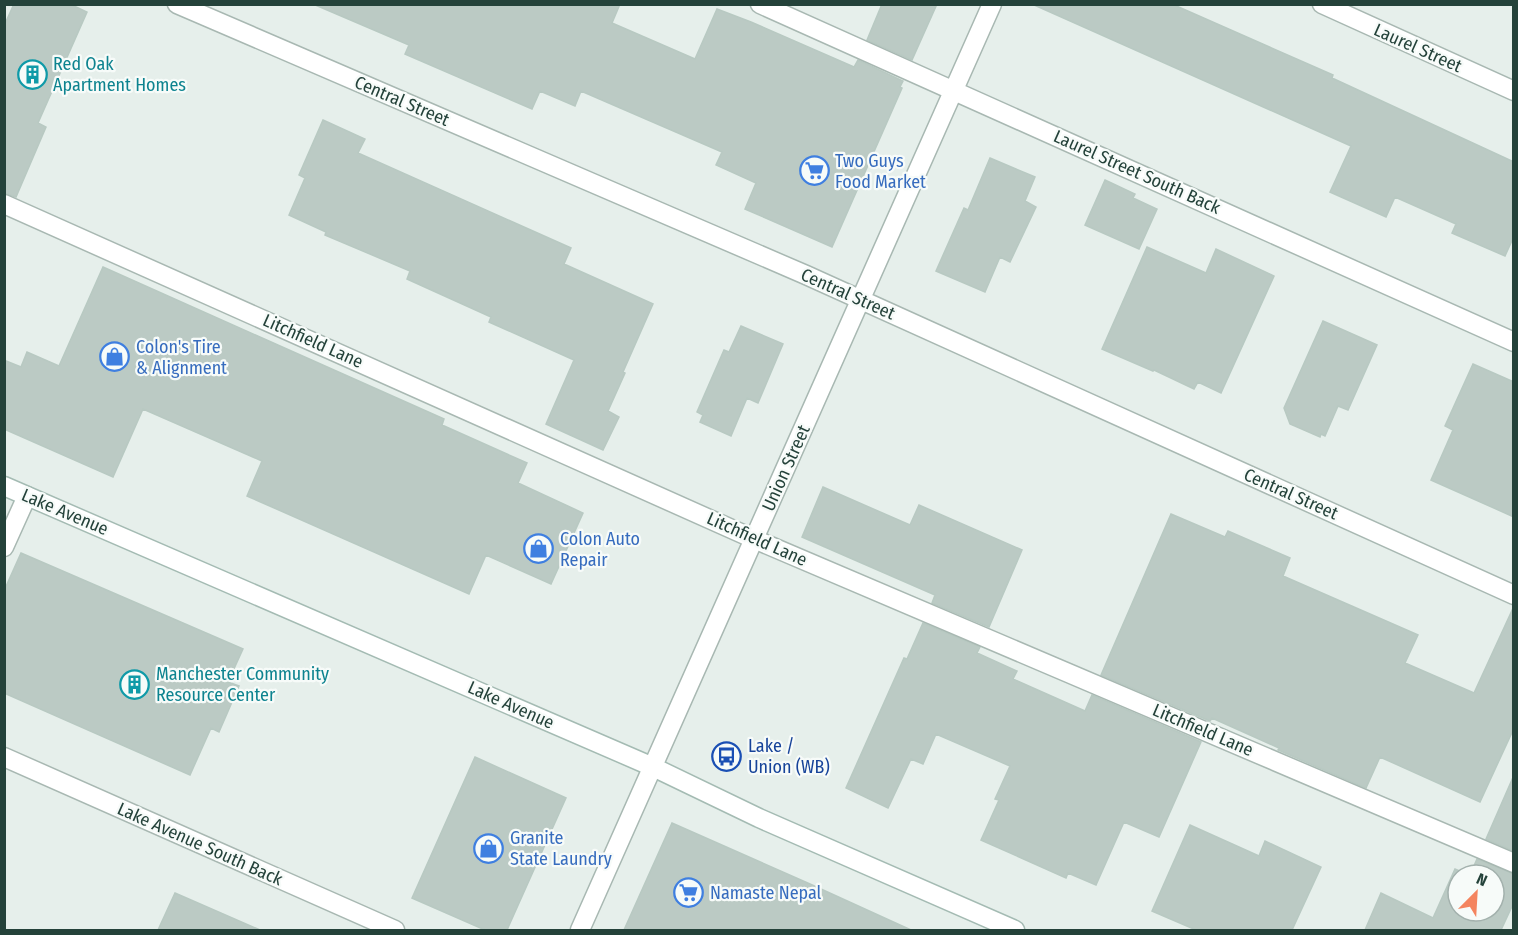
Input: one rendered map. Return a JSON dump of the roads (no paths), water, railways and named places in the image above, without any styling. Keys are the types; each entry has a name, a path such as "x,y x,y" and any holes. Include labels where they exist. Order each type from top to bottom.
{"street":[{"name":"Central Street","path":"177,4 861,300 1514,595"},
{"name":"Laurel Street South Back","path":"760,4 1514,342"},
{"name":"Union Street","path":"580,930 992,4"},
{"name":"Laurel Street","path":"1322,4 1514,91"},
{"name":"Litchfield Lane","path":"4,204 754,539 1514,863"},
{"name":"Lake Avenue","path":"4,486 652,767 759,818 1015,930"},
{"path":"4,547 27,496"},
{"name":"Lake Avenue South Back","path":"4,757 395,930"}],"place":[{"name":"Red Oak Apartment Homes","path":"32,74"},
{"name":"Two Guys Food Market","path":"814,171"},
{"name":"Colon's Tire & Alignment","path":"115,357"},
{"name":"Colon Auto Repair","path":"539,549"},
{"name":"Manchester Community Resource Center","path":"135,684"},
{"name":"Lake / Union (WB)","path":"727,756"},
{"name":"Granite State Laundry","path":"489,848"},
{"name":"Namaste Nepal","path":"689,893"}]}
